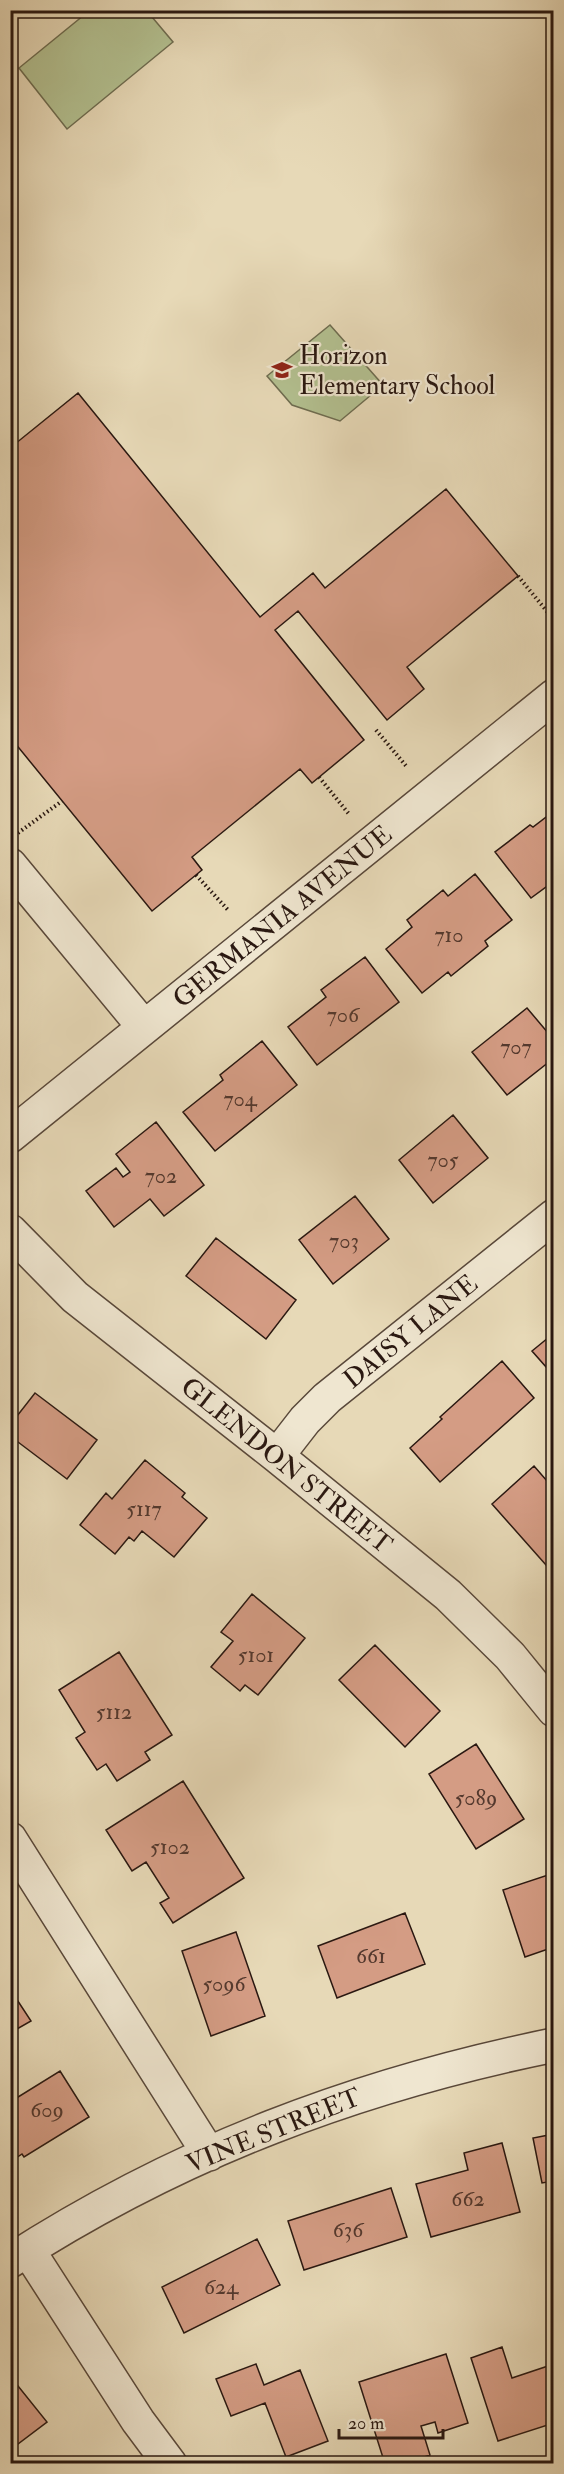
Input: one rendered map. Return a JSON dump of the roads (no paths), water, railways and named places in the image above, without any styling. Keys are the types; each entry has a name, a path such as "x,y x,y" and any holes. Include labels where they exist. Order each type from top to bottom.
{"street":[{"name":"GERMANIA AVENUE","path":"10,1136 554,696"},
{"path":"10,865 144,1028"},
{"name":"DAISY LANE","path":"277,1456 305,1420 327,1398 554,1216"},
{"name":"GLENDON STREET","path":"10,1231 75,1297 277,1456 448,1595 510,1656 554,1710"},
{"path":"10,1839 209,2154"},
{"name":"VINE STREET","path":"19,2256 149,2182 305,2113 445,2069 554,2045"},
{"path":"19,2256 170,2463"}],"place":[{"name":"Horizon Elementary School","path":"282,370"}]}
